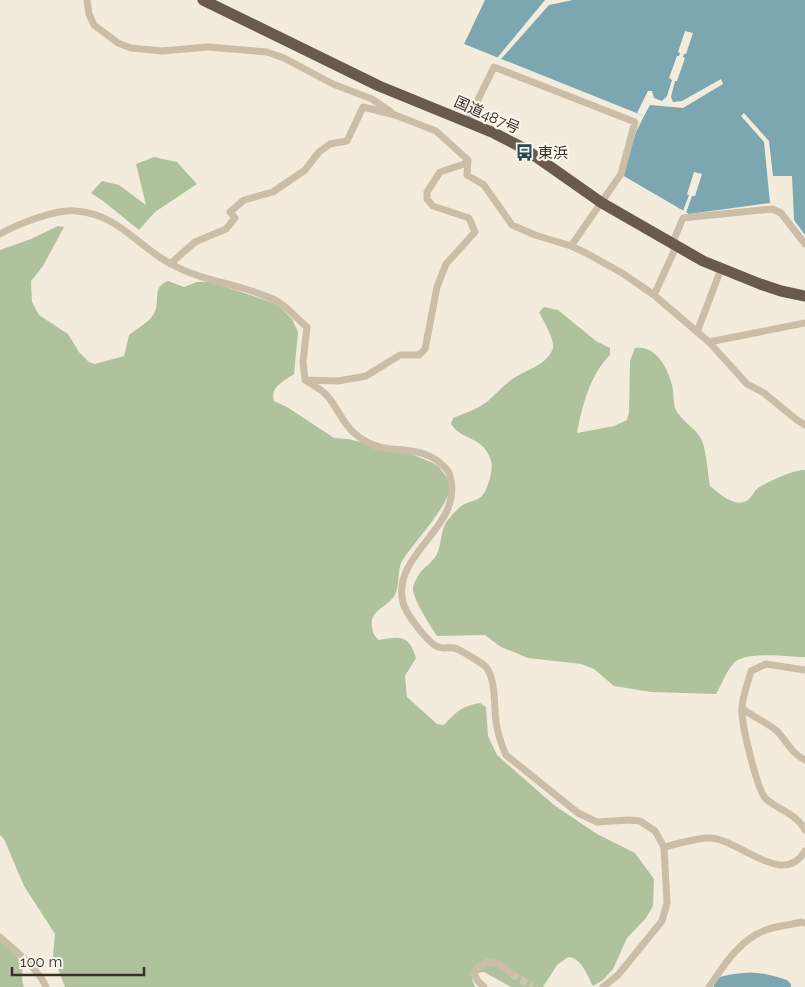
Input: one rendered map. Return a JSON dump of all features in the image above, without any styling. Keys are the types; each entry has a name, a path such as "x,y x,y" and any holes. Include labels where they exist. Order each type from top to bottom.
{"highway":[{"name":"国道487号","path":"203,0 234,17 379,86 468,122 525,149 602,203 674,246 721,269 760,284 805,296"}],"street":[{"path":"86,0 94,25 118,43 132,48 162,52 208,47 267,52 284,58 333,84 372,99 395,115"},
{"path":"468,122 494,66 635,122 621,174 602,203 584,224 571,246"},
{"path":"170,264 195,242 226,229 235,218 230,212 244,200 273,192 306,170 319,152 330,144 346,141 363,107 395,115 436,131 468,160"},
{"path":"468,160 467,175 484,185 512,225 535,235 571,246 622,272 654,295 709,342 746,384 764,393 797,420 805,424"},
{"path":"305,380 338,381 366,376 400,355 419,354 425,349 437,287 446,264 475,232 469,218 433,206 426,199 427,192 440,172 464,164 468,160"},
{"path":"654,295 684,218 772,209 781,213 805,244"},
{"path":"0,234 47,215 74,211 84,212 102,217 119,226 170,264 203,278 243,289 276,301 307,327 303,362 305,380 328,396 348,427 366,442 428,455 441,463 450,473 452,488 450,505 442,520 411,561 406,573 402,590 404,604 410,616 420,631 438,647 456,648 486,667 492,680 500,742 506,755 578,813 597,822 640,821 655,831 664,846 668,903 662,921 618,975 603,987"},
{"path":"697,332 721,269"},
{"path":"709,342 805,323"},
{"path":"805,670 766,664 751,671 742,708 742,725 758,783 765,798 801,822 805,830"},
{"path":"742,708 777,730 797,756 805,760"},
{"path":"664,846 710,838 778,866 791,864 802,857 805,851"},
{"path":"709,987 731,956 750,938 765,930 805,922"},
{"path":"0,937 33,969 46,987"},
{"path":"484,987 474,974 478,967 487,962 498,964 512,974"}],"green space":[{"path":"154,157 177,162 197,184 155,212 139,230 91,193 102,181 119,185 146,205 136,164"},
{"path":"58,226 64,227 43,266 31,281 32,302 39,315 68,334 79,352 89,362 95,364 124,356 129,335 151,318 157,306 159,288 168,281 184,287 197,282 211,282 277,304 292,319 298,332 294,374 276,388 273,396 274,401 287,407 334,438 348,439 414,455 433,463 439,467 452,484 449,494 438,514 402,561 395,595 373,617 373,631 379,640 399,638 407,641 410,645 416,658 405,676 407,697 437,724 444,725 456,713 468,706 480,703 486,707 488,736 497,755 554,805 597,834 635,853 654,879 653,906 646,918 627,938 613,969 603,980 593,986 577,960 568,957 557,965 543,987 511,987 484,972 477,973 472,978 475,987 65,987 53,956 55,934 24,886 4,839 0,835 0,250 31,239"},
{"path":"544,307 558,310 596,341 610,348 610,355 597,372 588,391 577,433 614,426 627,420 629,413 630,361 635,348 642,348 655,354 664,365 672,385 675,408 702,441 710,486 718,492 738,503 743,502 748,500 758,488 788,474 805,470 805,657 756,656 738,660 728,671 716,694 651,692 614,686 594,669 581,664 528,658 501,647 485,635 437,636 415,598 413,588 419,574 437,554 443,529 447,521 464,504 481,497 488,486 492,469 488,453 483,447 451,424 453,418 484,404 516,376 541,363 550,354 553,348 552,340 539,312"},
{"path":"0,939 21,963 24,987 0,987"}],"water":[{"path":"485,0 805,0 805,235 794,220 792,176 773,176 769,141 744,113 741,116 764,142 770,203 689,214 622,175 636,132 644,116 464,44"}],"pier":[{"path":"545,0 573,0 549,5 501,59 497,58"},
{"path":"685,31 693,33 686,54 683,57 685,58 677,81 675,81 671,97 673,102 682,101 721,79 723,84 683,108 650,105 644,116 637,113 648,91 652,91 654,98 662,101 667,96 672,80 669,78 677,56 679,56 680,53 678,52"},
{"path":"694,172 702,174 695,196 692,196 686,213 683,211"}],"waterway":[{"path":"722,987 724,984 740,981 767,982 783,987"}],"tunnel":[{"path":"512,974 532,987"}],"place":[{"name":"東浜","path":"524,153"}]}
